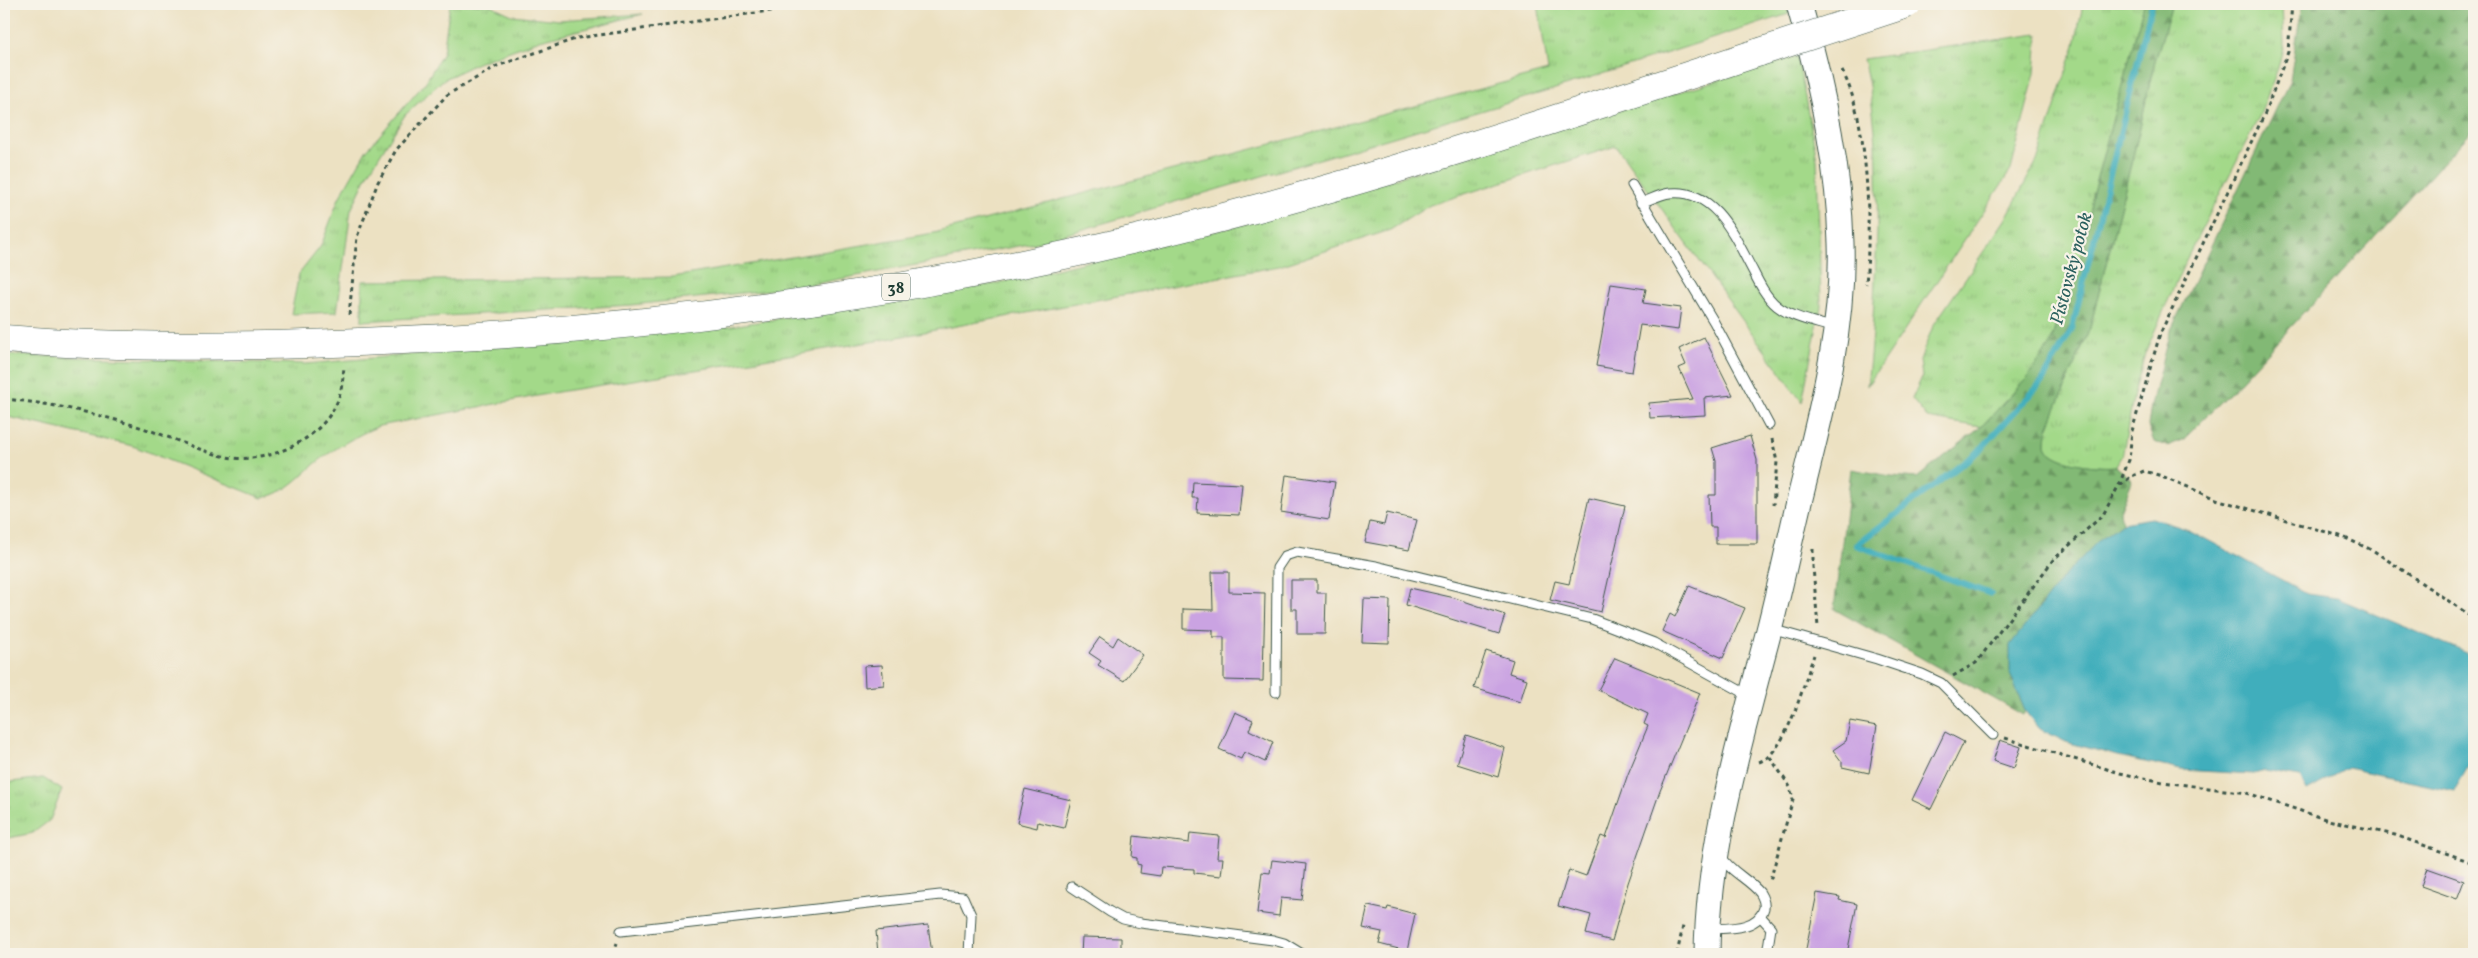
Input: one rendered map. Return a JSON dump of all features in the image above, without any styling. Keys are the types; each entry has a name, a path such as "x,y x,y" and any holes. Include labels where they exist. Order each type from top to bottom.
{"main road":[{"name":"38","path":"4,340 149,345 298,345 486,337 637,324 816,300 939,280 1064,254 1260,208 1504,136 1907,4"}],"street":[{"path":"1707,954 1707,929 1717,850 1734,765 1770,629 1830,376 1837,329 1841,243 1834,161 1814,57 1799,4"}],"lane":[{"path":"1632,185 1641,203 1714,322 1769,425"},
{"path":"1641,203 1668,194 1683,192 1704,200 1722,218 1762,289 1777,306 1796,316 1837,329"},
{"path":"1276,692 1277,568 1285,556 1297,552 1376,566 1592,619 1654,643 1752,697"},
{"path":"1770,629 1877,659 1922,674 1941,683 1993,735"},
{"path":"1707,929 1753,923 1762,917 1765,903 1760,893 1731,869 1717,850"},
{"path":"1072,887 1123,919 1141,924 1273,940 1284,943 1302,954"},
{"path":"621,931 947,896 963,897 972,915 969,954"},
{"path":"1762,917 1771,928 1766,954"}],"path":[{"path":"350,315 357,237 378,182 396,150 447,95 497,66 578,38 819,4"},
{"path":"1941,683 1976,663 2053,560 2103,515 2119,485 2129,460 2132,431 2160,334 2250,146 2288,52 2292,4"},
{"path":"4,399 73,408 136,426 227,457 257,458 279,452 305,438 323,423 339,398 344,367"},
{"path":"2119,485 2132,476 2144,471 2162,476 2216,499 2343,537 2374,552 2474,618"},
{"path":"1734,765 1761,762 1770,757 1781,742 1818,643 1812,566 1814,542"},
{"path":"1993,735 2120,773 2162,782 2247,793 2328,820 2395,835 2474,863"},
{"path":"1760,893 1770,881 1793,799 1790,787 1770,757"}],"green space":[{"path":"450,4 488,4 512,15 559,20 643,14 540,40 477,63 443,80 405,115 368,174 351,210 337,312 291,314 299,274 321,246 339,198 366,151 425,83 443,53"},
{"path":"1538,4 1785,4 1789,14 1555,89 1040,242 797,287 632,305 362,321 362,281 673,277 934,233 1548,71"},
{"path":"2083,4 2144,4 2093,192 2080,262 2061,306 2049,348 2027,378 1981,427 1927,418 1912,399 1922,377 1920,360 1933,326 2005,220 2038,159 2075,45"},
{"path":"2144,4 2172,4 2152,72 2140,128 2090,328 2047,431 2046,443 2048,450 2061,459 2090,466 2116,466 2132,481 2120,511 2122,523 2099,540 2066,574 2010,645 2010,674 2025,711 2023,715 1834,609 1851,469 1891,476 1917,478 1981,427 2027,378 2051,343 2061,306 2080,262 2093,192"},
{"path":"2172,4 2282,4 2284,43 2278,68 2260,115 2185,262 2145,353 2134,394 2122,457 2116,466 2070,462 2053,455 2048,450 2046,443 2047,431 2090,328 2140,128 2152,72"},
{"path":"2302,4 2474,4 2474,129 2228,395 2184,439 2168,446 2154,442 2148,426 2151,405 2169,334 2290,80"},
{"path":"2038,34 2035,73 2011,170 1867,386 1875,291 1877,189 1876,145 1872,102 1863,59"},
{"path":"1797,56 1817,159 1821,306 1802,402 1616,146 1430,205 1390,230 1279,266 876,341 558,392 379,426 331,452 285,489 262,498 133,446 4,416 4,355 306,364 732,326 994,284 1249,223"},
{"path":"43,778 62,790 50,820 33,833 4,839 4,783"}],"water":[{"path":"2152,518 2189,530 2308,594 2337,598 2474,656 2474,757 2454,791 2348,768 2307,791 2300,777 2265,771 2254,774 2181,770 2066,742 2038,728 2025,711 2010,674 2010,645 2066,574 2099,540 2122,523"}],"building":[{"path":"1611,284 1646,289 1643,303 1681,308 1678,330 1640,325 1632,372 1596,366"},
{"path":"1704,337 1733,395 1704,398 1705,415 1650,418 1649,403 1693,399 1679,368 1686,365 1679,349"},
{"path":"1750,436 1757,460 1757,544 1716,544 1716,527 1710,527 1709,495 1716,495 1716,461 1712,448"},
{"path":"1286,475 1335,482 1329,520 1281,512"},
{"path":"1193,482 1242,484 1239,515 1197,513 1198,498 1192,498"},
{"path":"1589,498 1625,506 1601,612 1550,600 1555,581 1569,584"},
{"path":"1387,513 1417,520 1409,550 1365,542 1370,522 1384,525"},
{"path":"1212,572 1229,572 1229,592 1265,593 1263,681 1224,680 1224,637 1213,637 1213,630 1183,629 1183,609 1213,610"},
{"path":"1291,580 1317,580 1317,593 1326,593 1325,634 1297,634 1297,609 1291,609"},
{"path":"1689,586 1745,608 1723,658 1662,631 1670,614 1675,617"},
{"path":"1410,588 1455,598 1505,615 1499,634 1406,605"},
{"path":"1364,599 1390,600 1389,643 1362,642"},
{"path":"1100,637 1113,646 1118,637 1143,655 1124,681 1098,665 1101,661 1089,653"},
{"path":"1486,651 1513,660 1509,673 1527,679 1520,702 1474,688"},
{"path":"1615,658 1700,693 1660,791 1628,883 1612,941 1586,934 1591,915 1558,906 1569,870 1586,876 1601,836 1606,838 1628,774 1648,726 1644,724 1648,714 1598,690"},
{"path":"882,665 884,685 865,687 864,666"},
{"path":"1235,712 1253,720 1249,730 1273,742 1265,762 1244,752 1241,759 1219,749"},
{"path":"1850,721 1877,726 1869,773 1842,767 1842,762 1833,750 1846,741"},
{"path":"1945,732 1964,742 1931,809 1912,800"},
{"path":"1466,735 1505,748 1498,777 1457,764"},
{"path":"2000,740 2021,747 2014,768 1993,761"},
{"path":"1025,789 1071,800 1064,828 1038,822 1037,828 1017,823"},
{"path":"1190,833 1219,836 1217,858 1223,858 1221,876 1194,873 1194,869 1161,867 1160,876 1140,873 1141,865 1137,864 1137,858 1132,857 1134,836 1189,843"},
{"path":"1272,860 1306,864 1302,900 1281,898 1279,916 1257,913 1262,872 1270,873"},
{"path":"2427,868 2464,881 2457,899 2421,886"},
{"path":"1817,893 1840,897 1839,900 1857,904 1847,954 1805,954"},
{"path":"1368,906 1387,910 1388,907 1415,914 1407,951 1379,944 1382,932 1363,928"},
{"path":"928,925 932,954 878,954 876,931"},
{"path":"1082,937 1121,938 1121,954 1081,954"}],"waterway":[{"name":"Pístovský potok","path":"1856,545 1979,451 2042,382 2072,329 2152,4"},
{"path":"1856,545 1991,594"}]}
